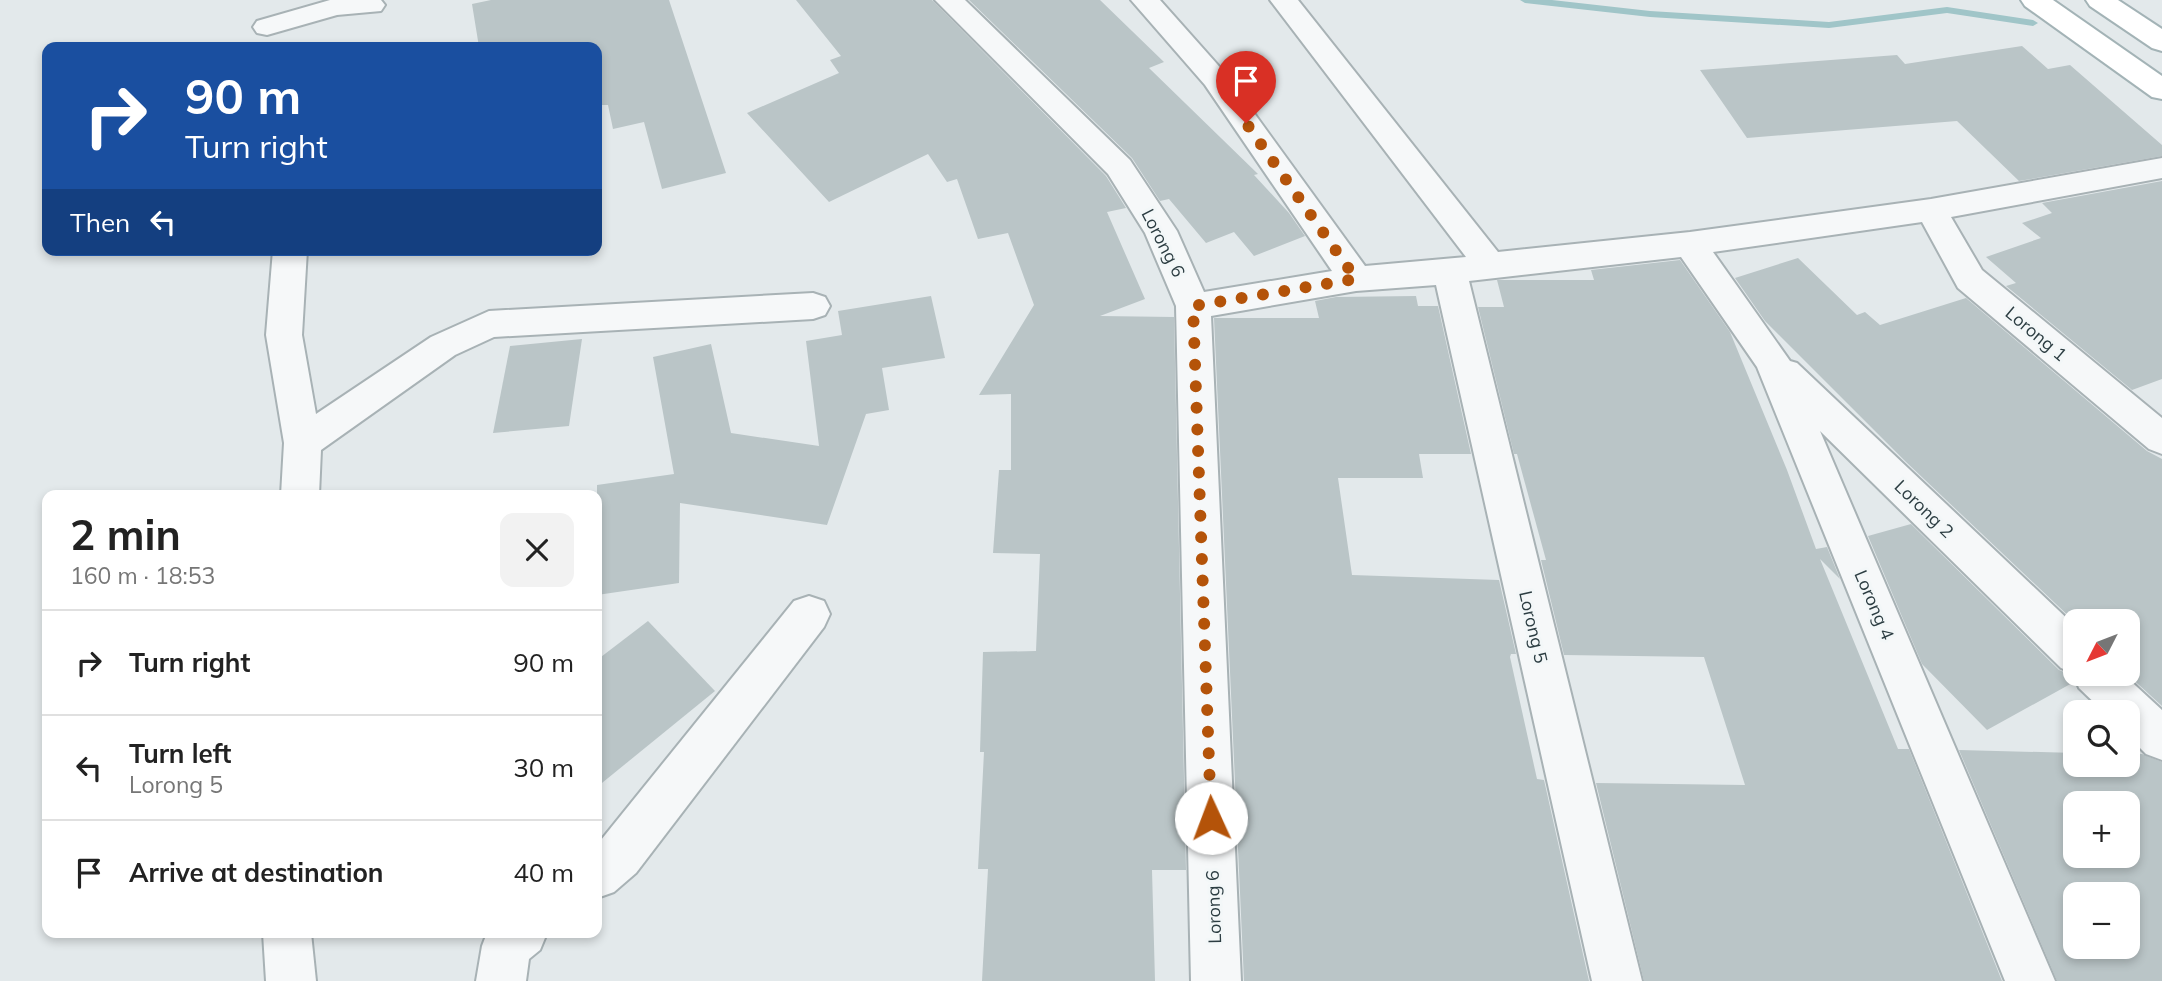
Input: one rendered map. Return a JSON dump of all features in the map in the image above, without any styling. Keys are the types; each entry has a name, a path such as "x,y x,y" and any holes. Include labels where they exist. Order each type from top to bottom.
{"main road":[{"path":"2035,0 2162,90"},
{"path":"2100,0 2162,42"}],"street":[{"name":"Lorong 6","path":"949,0 1119,167 1161,231 1193,306 1216,981"},
{"path":"1145,0 1215,79 1356,279"},
{"path":"1284,0 1490,265"},
{"path":"267,25 335,7 371,5"},
{"path":"1193,306 1356,279 1450,272 1490,265 1690,244 1931,210 2162,168"},
{"name":"Lorong 1","path":"1931,210 1970,279 2162,439"},
{"name":"Lorong 4","path":"1690,244 1773,362 2030,981"},
{"path":"289,256 284,335 303,443 300,490"},
{"name":"Lorong 5","path":"1450,272 1617,981"},
{"path":"303,443 443,346 489,324 813,306"},
{"name":"Lorong 2","path":"1773,362 2063,642"},
{"path":"602,870 619,857 809,614"},
{"path":"2107,686 2162,739"},
{"path":"287,938 291,981"},
{"path":"501,981 506,946 516,938"}],"building":[{"path":"491,0 669,0 726,173 662,189 644,122 613,129 608,105 602,105 602,42 478,42 472,4"},
{"path":"796,0 932,0 1106,176 1126,208 1107,212 1145,299 1100,316 1174,317 1186,870 1152,870 1155,981 982,981 988,869 978,869 984,752 980,752 983,652 1036,651 1040,554 993,553 999,470 1011,470 1011,394 979,395 1034,305 1008,233 978,239 957,179 947,182 928,154 829,202 747,113 839,73 830,60 841,56"},
{"path":"969,0 1100,0 1164,62 1149,68 1258,174 1254,175 1289,213 1305,236 1254,256 1234,232 1206,243 1169,199 1160,201 1132,158"},
{"path":"2022,46 2048,69 2070,65 2162,145 2162,156 2019,181 1957,121 1747,138 1700,70 1897,55 1905,64"},
{"path":"2162,181 2162,379 2132,390 2006,286 2016,283 1986,257 2041,238 2022,223 2052,213 2042,203"},
{"path":"1798,258 1857,315 1865,312 1880,325 1966,298 2147,451 2162,459 2162,706 2140,686 2140,609 2063,611 1905,461 1765,321 1735,278"},
{"path":"1680,260 1730,332 1787,470 1816,549 1827,547 1840,579 1820,559 1898,749 1909,749 2002,981 1644,981 1596,783 1745,785 1704,657 1564,655 1541,560 1546,560 1517,454 1514,454 1478,307 1504,307 1497,280 1594,280 1591,270"},
{"path":"931,296 945,358 882,368 889,410 866,414 827,525 680,503 679,583 602,594 602,490 597,490 597,485 674,474 653,357 711,344 731,433 819,446 806,341 842,335 838,311"},
{"path":"1416,296 1418,306 1438,306 1471,454 1419,454 1423,478 1338,478 1352,575 1499,580 1516,654 1511,654 1510,657 1537,779 1544,780 1589,981 1244,981 1214,318 1319,318 1315,301 1336,297"},
{"path":"582,339 569,426 493,433 510,346"},
{"path":"1911,524 2063,672 2063,686 2067,686 1987,730 1922,664 1868,536"},
{"path":"648,621 715,691 602,783 602,656"},
{"path":"1959,750 2063,753 2063,777 2140,777 2140,754 2162,762 2162,981 2057,981"}],"waterway":[{"path":"1525,0 1650,14 1829,25 1947,10 2033,23"}],"route":[{"path":"1211,818 1193,306 1356,279 1246,123"}]}
